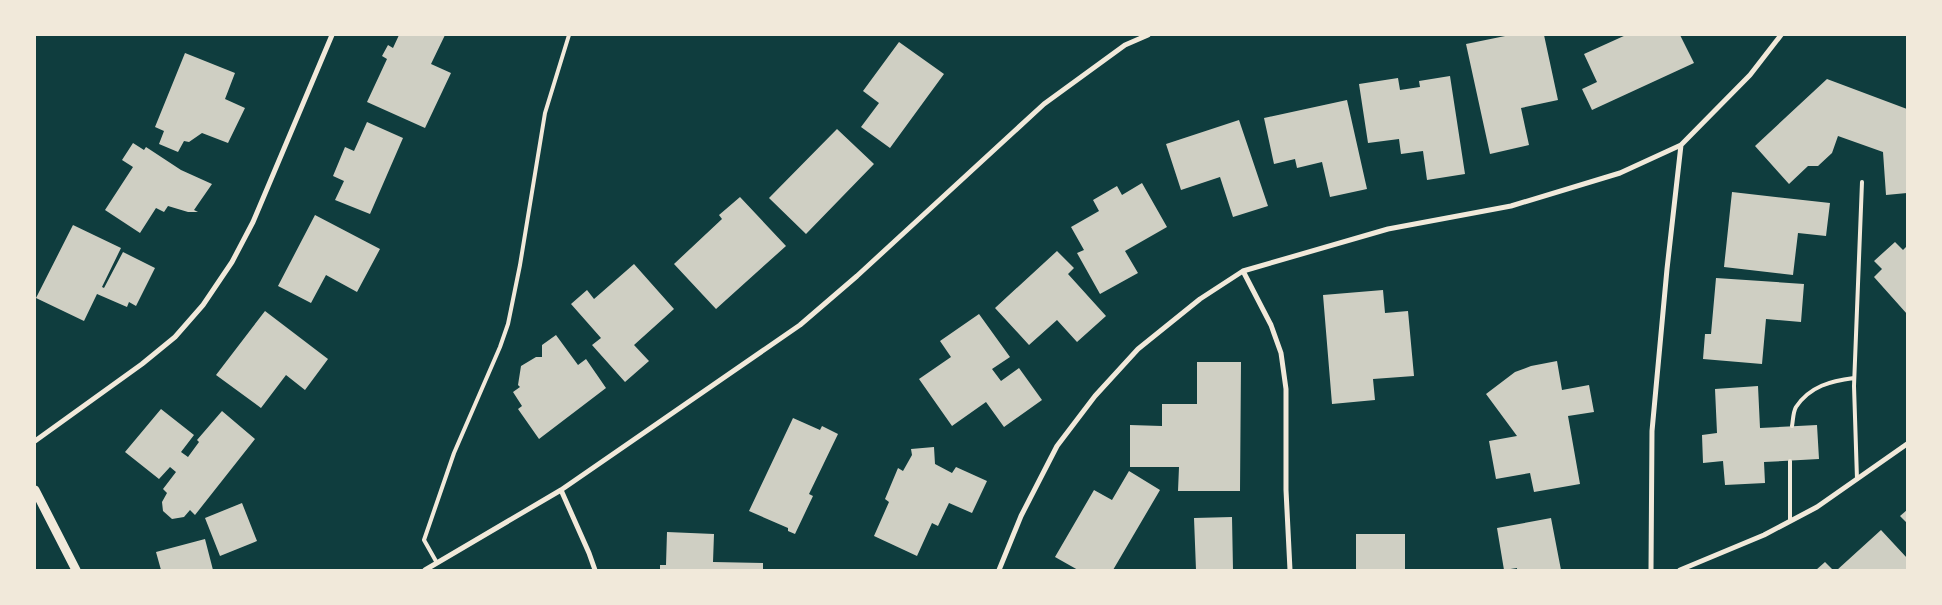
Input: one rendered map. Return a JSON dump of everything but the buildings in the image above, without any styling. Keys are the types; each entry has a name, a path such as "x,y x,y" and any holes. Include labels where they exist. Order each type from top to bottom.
{"street":[{"path":"35,441 142,364 175,337 203,305 232,262 253,222 332,35"},
{"path":"425,570 561,490 800,325 857,276 1044,104 1125,45 1148,35"},
{"path":"999,570 1021,516 1057,446 1096,396 1138,349 1200,299 1243,271 1388,229 1512,206 1620,173 1681,145 1750,75 1781,35"},
{"path":"1651,570 1652,431 1681,145"},
{"path":"1243,271 1271,325 1281,353 1286,389 1286,490 1290,570"},
{"path":"1680,570 1764,535 1790,522 1817,507 1907,444"},
{"path":"35,490 76,570"},
{"path":"561,490 590,553 595,570"}],"lane":[{"path":"437,562 424,540 454,454 508,324 520,265 545,113 569,35"},
{"path":"1857,480 1854,378 1862,182"},
{"path":"1792,426 1795,409 1809,393 1831,381 1854,378"},
{"path":"1790,461 1790,522"}]}
